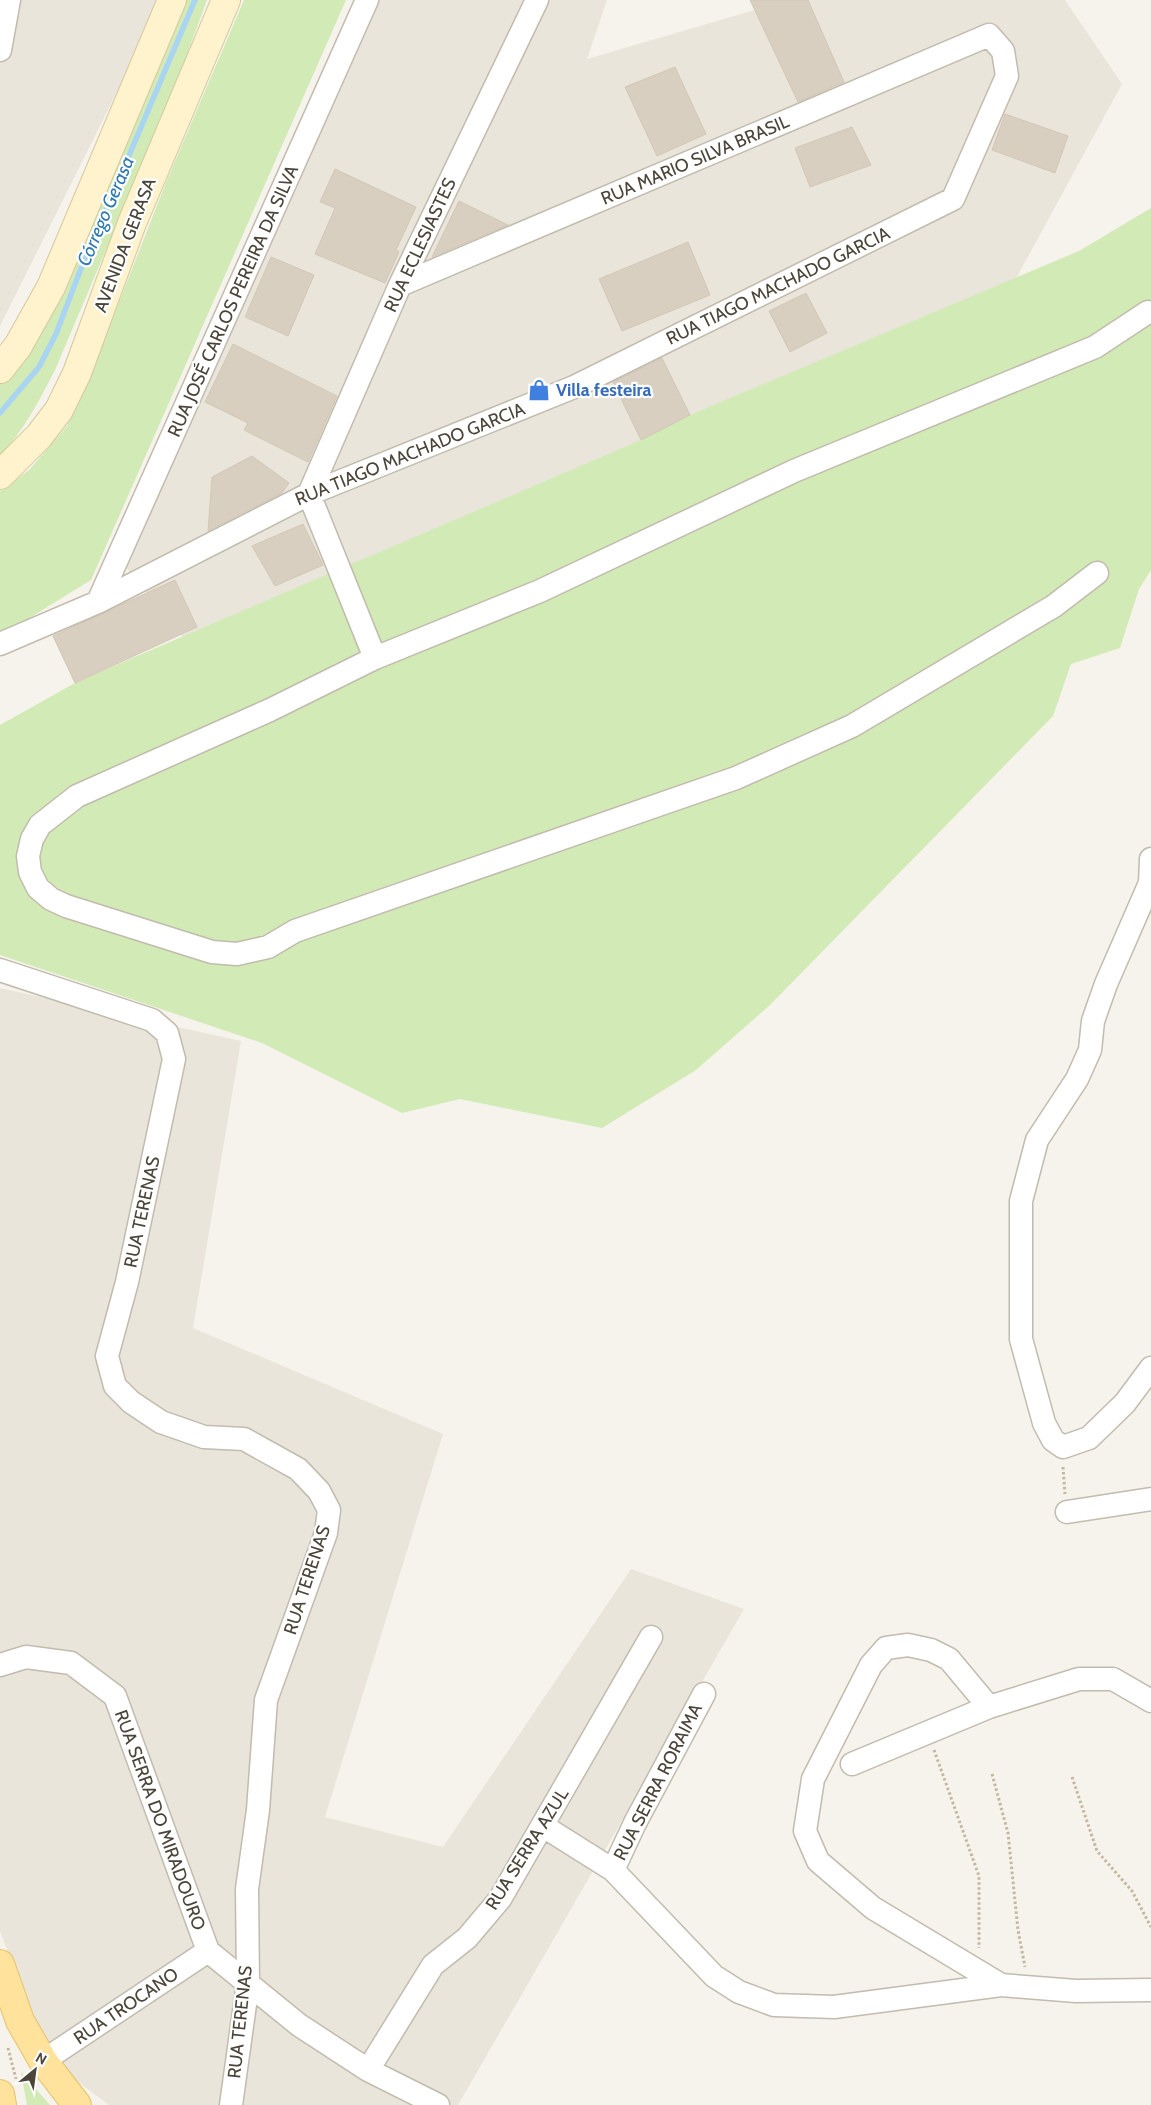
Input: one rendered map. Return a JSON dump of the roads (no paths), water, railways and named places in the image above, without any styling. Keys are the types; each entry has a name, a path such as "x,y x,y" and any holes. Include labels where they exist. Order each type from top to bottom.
{"main road":[{"path":"0,369 18,346 51,287 172,0"},
{"name":"AVENIDA GERASA","path":"0,475 39,436 59,410 77,373 132,223 226,0"},
{"path":"0,1964 20,2021 43,2061 76,2105"}],"street":[{"path":"0,50 9,0"},
{"name":"RUA JOSÉ CARLOS PEREIRA DA SILVA","path":"98,602 368,0"},
{"name":"RUA ECLESIASTES","path":"309,494 400,285 537,0"},
{"name":"RUA TIAGO MACHADO GARCIA","path":"0,644 98,602 309,494 574,387 953,198 1007,76 1003,51 989,35"},
{"name":"RUA MARIO SILVA BRASIL","path":"400,285 989,35"},
{"path":"1097,573 1046,611 852,726 736,778 295,931 268,947 237,954 212,952 66,906 51,899 38,888 30,872 28,856 32,839 40,825 77,796 270,710 375,658 540,591 794,471 1095,347 1148,312"},
{"path":"309,494 375,658"},
{"path":"1151,859 1150,883 1106,984 1093,1021 1090,1050 1077,1079 1037,1140 1021,1201 1021,1339 1044,1423 1054,1440 1063,1447 1090,1438 1126,1404 1151,1368"},
{"name":"RUA TERENAS","path":"0,970 152,1020 167,1033 174,1059 127,1282 107,1356 115,1386 131,1402 161,1422 204,1436 244,1439 276,1456 298,1469 319,1491 329,1510 326,1533 266,1700 258,1810 247,1889 248,1983 231,2105"},
{"path":"1068,1512 1151,1499"},
{"name":"RUA SERRA AZUL","path":"368,2070 433,1965 467,1938 500,1899 651,1637"},
{"name":"RUA SERRA RORAIMA","path":"989,1707 949,1659 930,1650 908,1645 886,1648 871,1665 813,1779 805,1831 818,1861 873,1908 1001,1985"},
{"name":"RUA SERRA DO MIRADOURO","path":"0,1665 26,1657 71,1663 115,1696 208,1951"},
{"path":"852,1764 989,1707 1079,1679 1113,1679 1151,1701"},
{"name":"RUA SERRA RORAIMA","path":"613,1870 635,1823 704,1694"},
{"name":"RUA SERRA RORAIMA","path":"543,1826 613,1870 714,1976 739,1992 774,2005 834,2007 1001,1985 1076,1991 1151,1990"},
{"path":"208,1951 299,2025 368,2070 438,2105"},
{"name":"RUA TROCANO","path":"43,2061 208,1951"}],"waterway":[{"name":"Córrego Gerasa","path":"0,413 39,367 56,334 80,271 195,0"}],"place":[{"name":"Villa festeira","path":"539,390"}]}
